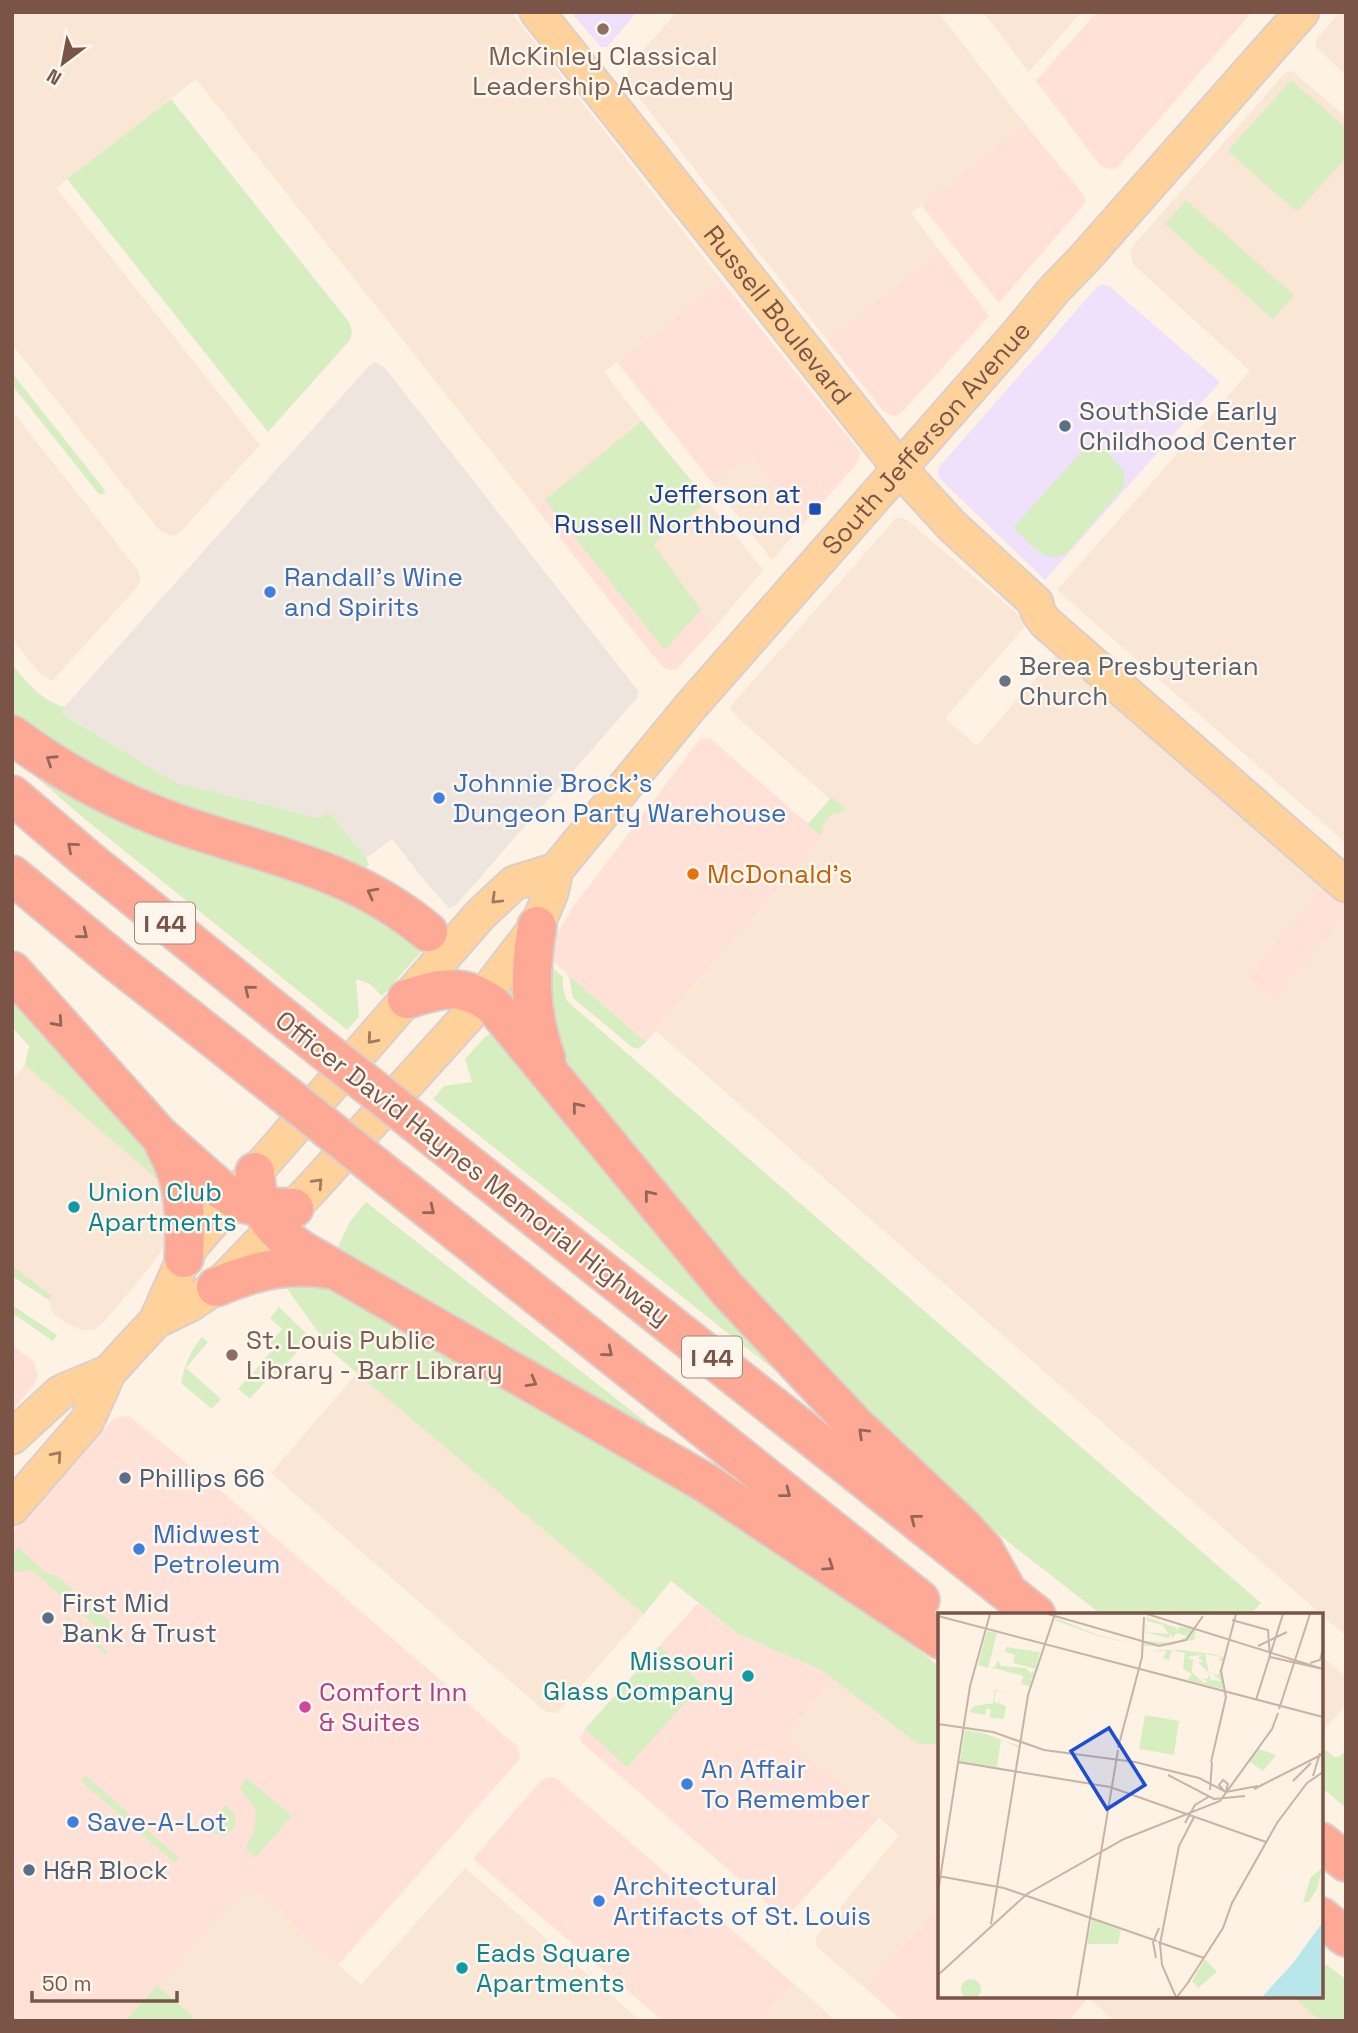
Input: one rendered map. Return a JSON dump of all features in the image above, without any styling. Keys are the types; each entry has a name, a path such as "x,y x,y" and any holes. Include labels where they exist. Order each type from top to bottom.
{"highway":[{"path":"12,735 104,792 145,810 178,824 315,867 350,882 379,897 438,942"},
{"name":"Officer David Haynes Memorial Highway","path":"12,795 169,927 1034,1613"},
{"name":"I 44","path":"12,874 117,962 938,1613"},
{"path":"537,926 531,1000 551,1074"},
{"path":"12,971 159,1135 177,1170 184,1192 184,1258"},
{"path":"407,999 442,990 472,993 505,1017 692,1248 783,1351 854,1424 963,1527 984,1550 1007,1591"},
{"path":"159,1135 263,1202 295,1245 706,1483 938,1638"},
{"path":"216,1287 274,1267 301,1265 335,1270"},
{"path":"1323,1844 1346,1862"},
{"path":"1323,1919 1346,1937"}],"main road":[{"name":"Russell Boulevard","path":"537,12 900,469 952,526 1036,603 1045,622 1346,885"},
{"name":"South Jefferson Avenue","path":"156,1321 184,1258 263,1202 450,1038 472,993 537,926 551,893 556,870 691,706 1054,290 1302,12"},
{"name":"Russell Boulevard","path":"1036,603 1049,602 1058,606 1346,857"},
{"name":"South Jefferson Avenue","path":"12,1508 87,1421 109,1372 156,1321 216,1287 263,1202 407,999 438,942 514,883 556,870"},
{"path":"438,942 461,968 472,993"},
{"name":"South Jefferson Avenue","path":"12,1437 61,1392 109,1372"}],"shaded area":[{"path":"12,12 511,12 721,280 604,372 642,421 536,508 196,79 56,188 260,445 179,533 171,536 159,530 12,344"},
{"name":"McKinley Classical Leadership Academy","path":"571,12 637,12 607,47 601,47"},
{"path":"677,12 938,12 1025,124 911,213 940,251 827,340 627,82 632,63"},
{"path":"983,12 1081,12 1029,72"},
{"path":"1097,12 1252,12 1116,169 1100,165 1036,81"},
{"path":"1340,12 1346,12 1346,75 1316,47 1316,40"},
{"path":"1292,71 1346,117 1346,843 1057,590 1250,371 1133,264 1130,253 1133,246 1286,72"},
{"path":"1025,124 1082,193 1086,202 999,303 921,205"},
{"path":"940,251 989,316 902,412 896,416 890,415 883,411 827,340"},
{"path":"721,280 861,453 856,465 805,522 752,457 714,485 617,362"},
{"path":"1103,284 1110,287 1220,382 1045,580 942,481 938,475 939,467 1097,287"},
{"path":"376,362 385,368 639,692 637,698 456,905 449,908 392,839 366,858 329,812 322,818 176,783 60,712 368,367"},
{"path":"12,411 137,569 141,579 136,588 52,681 40,674 12,638"},
{"path":"642,421 708,501 653,545 714,628 677,669 670,670 664,668 651,653 536,508"},
{"path":"752,457 805,522 772,560 714,485"},
{"path":"708,501 763,570 714,628 653,544"},
{"path":"896,518 903,518 1028,623 945,718 977,746 1059,651 1326,884 1247,977 1273,999 1346,916 1346,1636 1323,1613 1320,1613 656,1031 823,837 808,824 830,799 737,717 731,706"},
{"path":"700,739 711,739 823,837 646,1042 545,954 573,907"},
{"path":"1326,884 1346,901 1346,916 1273,1000 1246,976"},
{"path":"25,1065 159,1181 172,1199 168,1241 102,1324 93,1330 74,1327 53,1314 49,1300 12,1276 12,1080"},
{"path":"12,1345 34,1362 38,1375 34,1385 12,1411"},
{"path":"358,1372 644,1614 557,1713 541,1708 271,1473"},
{"path":"129,1416 227,1496 517,1746 520,1756 338,1965 249,1886 125,2021 12,2021 12,1533 110,1422 118,1417"},
{"path":"698,1603 738,1634 823,1671 835,1680 785,1737 879,1818 788,1915 776,1911 582,1743 580,1738 585,1729"},
{"path":"1323,1658 1346,1677 1346,1705 1323,1731"},
{"path":"835,1680 918,1744 938,1744 938,1906 865,1988 817,1947 815,1939 899,1835 785,1737"},
{"path":"548,1777 556,1778 794,1984 761,2021 663,2021 473,1859 540,1782"},
{"path":"465,1868 641,2021 198,2021 157,1985 249,1886 361,1985"},
{"path":"938,1906 938,1998 1088,1998 1068,2021 903,2021 865,1988"},
{"path":"794,1984 836,2021 762,2021"},
{"path":"1088,1998 1295,1998 1320,2021 1111,2021 1112,2019"}],"green space":[{"path":"1291,80 1346,128 1346,158 1297,212 1228,151"},
{"path":"171,99 349,322 352,331 350,340 268,432 67,179"},
{"path":"1186,200 1294,295 1273,319 1165,224"},
{"path":"12,373 104,489 102,495 12,385"},
{"path":"642,421 708,501 653,544 701,610 665,650 545,500"},
{"path":"1089,443 1100,453 1104,448 1124,471 1124,487 1067,553 1052,557 1045,555 1013,528"},
{"path":"12,664 42,696 65,707 61,713 176,783 321,818 329,812 369,865 366,867 192,812 92,768 12,719"},
{"path":"42,767 195,847 337,898 370,915 421,952 382,996 370,984 356,979 359,1017 347,1030 36,777"},
{"path":"832,797 845,808 827,819 819,835 802,820 808,824"},
{"path":"552,967 563,977 567,1001 1261,1603 1252,1613 1099,1613 927,1475 772,1317 559,1052 544,1000 548,968"},
{"path":"564,971 646,1042 638,1049 632,1047 573,998 569,977"},
{"path":"12,983 150,1140 172,1199 159,1181 25,1065 29,1046 12,1027"},
{"path":"495,1032 779,1361 773,1369 433,1099 444,1086 472,1082 465,1059 486,1036"},
{"path":"366,1202 647,1423 640,1433 366,1278 338,1247 349,1223"},
{"path":"12,1266 52,1296 49,1300 12,1276"},
{"path":"320,1276 809,1565 938,1665 938,1744 918,1744 823,1671 738,1634 671,1581 644,1614 332,1352 281,1280"},
{"path":"12,1305 57,1335 53,1341 12,1313"},
{"path":"279,1307 310,1337 276,1376 261,1363 274,1348 270,1343 282,1329 270,1318"},
{"path":"202,1337 208,1342 186,1368 221,1399 212,1409 181,1383 188,1358"},
{"path":"259,1366 270,1376 250,1399 238,1389"},
{"path":"18,1547 46,1573 57,1576 114,1625 115,1636 119,1640 116,1644 35,1573 29,1570 12,1573 12,1554"},
{"path":"65,1615 108,1652 106,1655 79,1631 69,1641 62,1634 71,1623"},
{"path":"659,1646 702,1684 627,1767 585,1729"},
{"path":"1323,1748 1334,1757 1339,1757 1346,1750 1346,1808 1323,1789"},
{"path":"85,1775 179,1858 175,1863 81,1781"},
{"path":"247,1778 292,1816 255,1858 246,1848 254,1831 256,1810 239,1788"},
{"path":"226,1805 236,1820 225,1836 213,1833 206,1827"},
{"path":"1323,1962 1346,1979 1346,2021 1320,2021 1295,1998 1323,1998"},
{"path":"157,1985 198,2021 125,2021"}],"place":[{"name":"McKinley Classical Leadership Academy","path":"603,29"},
{"name":"SouthSide Early Childhood Center","path":"1065,426"},
{"name":"Jefferson at Russell Northbound","path":"815,509"},
{"name":"Randall's Wine and Spirits","path":"270,592"},
{"name":"Berea Presbyterian Church","path":"1005,681"},
{"name":"Johnnie Brock's Dungeon Party Warehouse","path":"439,798"},
{"name":"McDonald's","path":"693,874"},
{"name":"Union Club Apartments","path":"74,1207"},
{"name":"St. Louis Public Library - Barr Library","path":"232,1355"},
{"name":"Phillips 66","path":"125,1478"},
{"name":"Midwest Petroleum","path":"139,1549"},
{"name":"First Mid Bank & Trust","path":"48,1618"},
{"name":"Missouri Glass Company","path":"748,1676"},
{"name":"Comfort Inn & Suites","path":"305,1707"},
{"name":"An Affair To Remember","path":"687,1784"},
{"name":"Save-A-Lot","path":"73,1822"},
{"name":"H&R Block","path":"29,1870"},
{"name":"Architectural Artifacts of St. Louis","path":"599,1901"},
{"name":"Eads Square Apartments","path":"462,1968"}]}
